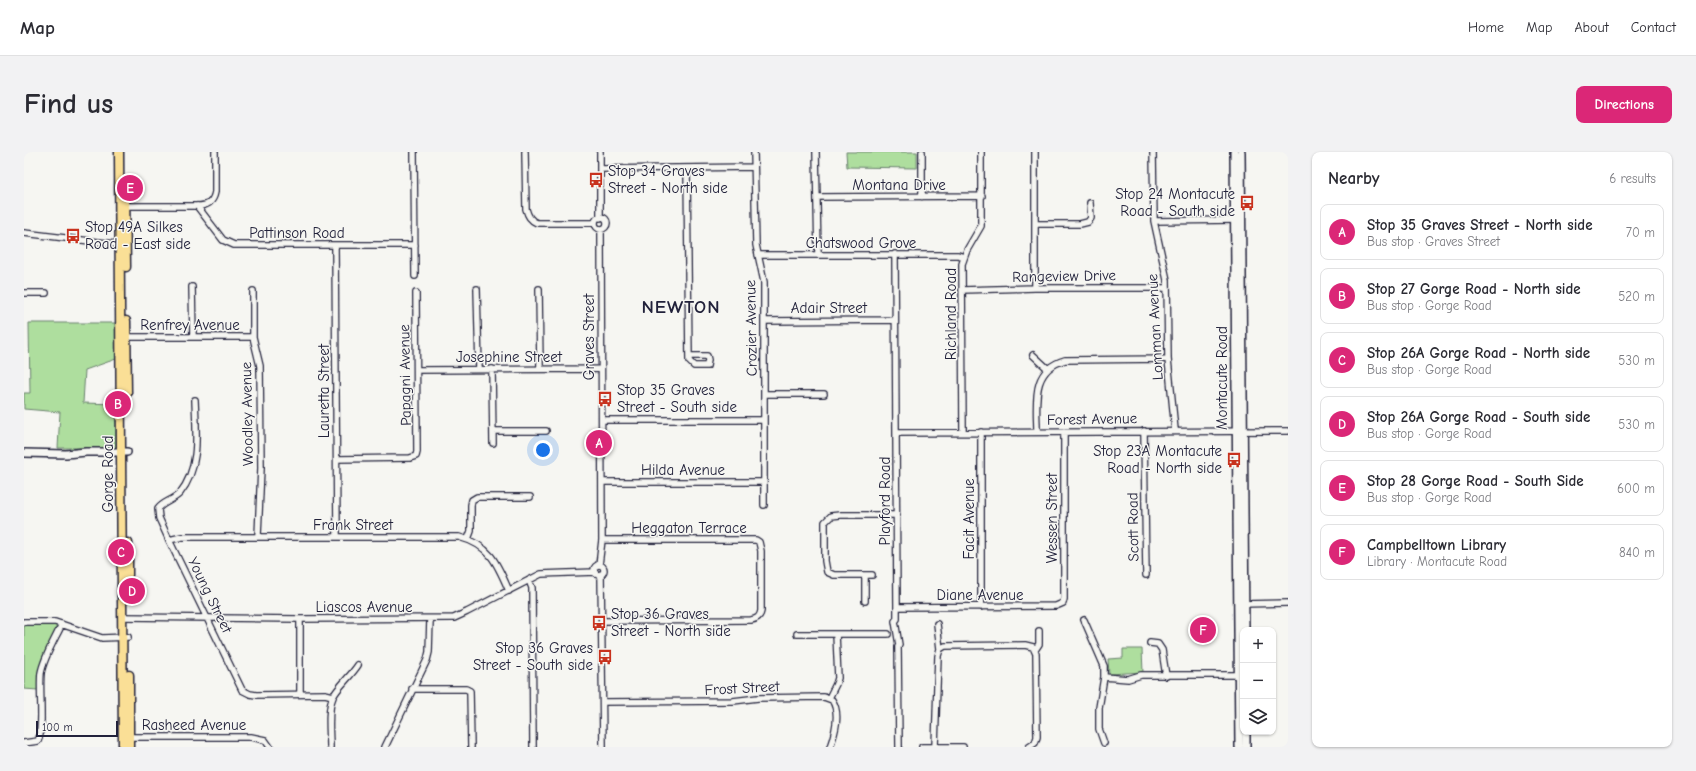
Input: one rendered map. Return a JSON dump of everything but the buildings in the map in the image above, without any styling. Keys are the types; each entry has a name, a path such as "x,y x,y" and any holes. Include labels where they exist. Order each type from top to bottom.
{"main road":[{"name":"Gorge Road","path":"120,152 123,245 126,737 129,747"},
{"name":"Gorge Road","path":"122,206 125,152"},
{"name":"Montacute Road","path":"1234,152 1238,220 1244,431 1246,627"},
{"name":"Montacute Road","path":"1240,663 1237,604 1235,431 1238,220 1241,152"},
{"path":"24,453 124,453"},
{"name":"Montacute Road","path":"1238,747 1240,699"},
{"path":"1246,735 1246,747"},
{"name":"Gorge Road","path":"123,747 126,737"}],"street":[{"path":"122,206 207,205 214,198 215,152"},
{"path":"414,152 415,276"},
{"path":"525,152 526,209 527,214 532,221 537,223 595,223"},
{"path":"600,152 600,218"},
{"name":"Crozier Avenue","path":"754,152 756,245 764,282 764,505"},
{"path":"816,152 818,255"},
{"path":"922,152 922,197"},
{"name":"Richland Road","path":"963,432 962,264 981,226 981,152"},
{"path":"1034,152 1035,288"},
{"name":"Lomman Avenue","path":"1153,152 1154,221 1167,288 1168,359 1175,430"},
{"path":"600,169 754,166"},
{"path":"687,168 689,356"},
{"name":"Montana Drive","path":"817,198 982,196"},
{"path":"1035,224 1080,224 1088,222 1090,218 1090,203"},
{"name":"Pattinson Road","path":"197,206 223,240 230,244 335,246 415,245"},
{"path":"595,223 596,220 600,218"},
{"path":"595,223 596,227 601,229 604,228 606,223 605,219 600,218"},
{"path":"1154,221 1238,220"},
{"name":"Graves Street","path":"599,565 602,540 601,229"},
{"path":"24,233 123,245"},
{"name":"Lauretta Street","path":"335,246 337,459 336,536"},
{"name":"Chatswood Grove","path":"758,256 894,254 958,255 964,258"},
{"name":"Playford Road","path":"894,254 897,515 897,619 895,621 899,645 899,747"},
{"path":"192,288 193,337"},
{"name":"Rangeview Drive","path":"962,290 1035,288 1167,288"},
{"path":"478,289 479,369"},
{"path":"539,289 540,369"},
{"name":"Woodley Avenue","path":"253,291 253,338 260,366 261,468 258,536"},
{"path":"24,292 46,293"},
{"name":"Papagni Avenue","path":"337,459 410,458 416,456 416,293"},
{"name":"Adair Street","path":"764,321 895,320"},
{"name":"Renfrey Avenue","path":"123,337 253,338"},
{"path":"1033,354 1047,368"},
{"path":"1037,432 1038,385 1047,368 1065,360 1168,359"},
{"path":"492,369 493,442"},
{"name":"Josephine Street","path":"417,370 601,369"},
{"path":"764,394 824,394"},
{"name":"Young Street","path":"195,400 196,450 192,472 179,494 158,509 159,518 208,617 240,687 246,693 256,695 300,694"},
{"path":"602,420 764,420"},
{"name":"Forest Avenue","path":"896,433 1175,430 1288,431"},
{"path":"493,431 546,431"},
{"name":"Scott Road","path":"1144,431 1146,575"},
{"name":"Facit Avenue","path":"980,607 981,432"},
{"name":"Wessen Street","path":"1063,603 1064,432"},
{"name":"Hilda Avenue","path":"602,482 764,482"},
{"path":"468,539 471,531 472,500 477,497 530,497"},
{"path":"872,575 834,575 827,572 825,560 825,522 831,516 840,515 897,515"},
{"name":"Frank Street","path":"169,540 182,537 258,536 459,537 468,539 483,548 493,558 509,591"},
{"name":"Heggaton Terrace","path":"602,540 756,540 759,542 761,551 761,611 760,616 757,618 751,620 603,621"},
{"path":"601,574 597,574 595,572 595,567 599,565 604,568 604,572 601,574 603,621 603,747"},
{"name":"Liascos Avenue","path":"126,617 430,619 460,616 529,580 546,573 595,572"},
{"path":"865,575 865,601"},
{"path":"529,580 532,588 533,747"},
{"path":"1237,604 1288,602"},
{"name":"Diane Avenue","path":"897,607 1056,606 1063,603"},
{"path":"300,619 300,694 325,694 333,696"},
{"path":"385,747 429,652 430,619"},
{"path":"1084,620 1104,666 1104,677 1099,708 1099,729 1104,743"},
{"path":"24,622 55,622 102,638 126,637"},
{"path":"24,743 38,741 41,736 40,703 42,672 62,624"},
{"path":"935,747 938,656 940,649 937,624"},
{"path":"1029,747 1035,742 1037,737 1035,650 1039,644 1039,631"},
{"path":"796,634 888,634"},
{"path":"830,747 836,731 834,702 829,698 838,678 836,634"},
{"path":"1150,643 1158,644 1162,650 1166,676"},
{"path":"940,649 945,646 1025,646 1032,647 1035,650"},
{"path":"330,747 330,707 333,696 352,674 358,664"},
{"path":"1104,677 1128,680 1142,675 1240,675"},
{"path":"412,689 466,689 470,691 471,747"},
{"name":"Frost Street","path":"603,702 733,702 758,698 816,696 829,698"},
{"name":"Rasheed Avenue","path":"126,737 251,737 265,740 270,747"},
{"path":"922,747 963,747"}],"green space":[{"path":"846,152 917,152 917,168 847,167"},
{"path":"29,323 116,323 116,359 85,370 83,403 116,404 116,448 58,448 60,412 24,409 24,393 30,393"},
{"path":"24,624 59,626 39,669 38,690 24,689"},
{"path":"1123,649 1142,649 1143,672 1109,674 1108,659 1123,658"}],"place":[{"name":"Stop 34 Graves Street - North side","path":"596,180"},
{"name":"Stop 28 Gorge Road - South Side","path":"130,188"},
{"name":"Stop 24 Montacute Road - South side","path":"1247,203"},
{"name":"Stop 49A Silkes Road - East side","path":"73,236"},
{"name":"Stop 35 Graves Street - South side","path":"605,399"},
{"name":"Stop 27 Gorge Road - North side","path":"118,404"},
{"name":"Stop 35 Graves Street - North side","path":"599,443"},
{"name":"Stop 23A Montacute Road - North side","path":"1234,460"},
{"name":"Stop 26A Gorge Road - North side","path":"121,552"},
{"name":"Stop 26A Gorge Road - South side","path":"132,591"},
{"name":"Stop 36 Graves Street - North side","path":"599,623"},
{"name":"Campbelltown Library","path":"1203,630"},
{"name":"Stop 36 Graves Street - South side","path":"605,657"}],"district":[{"name":"NEWTON","path":"681,307"}]}
